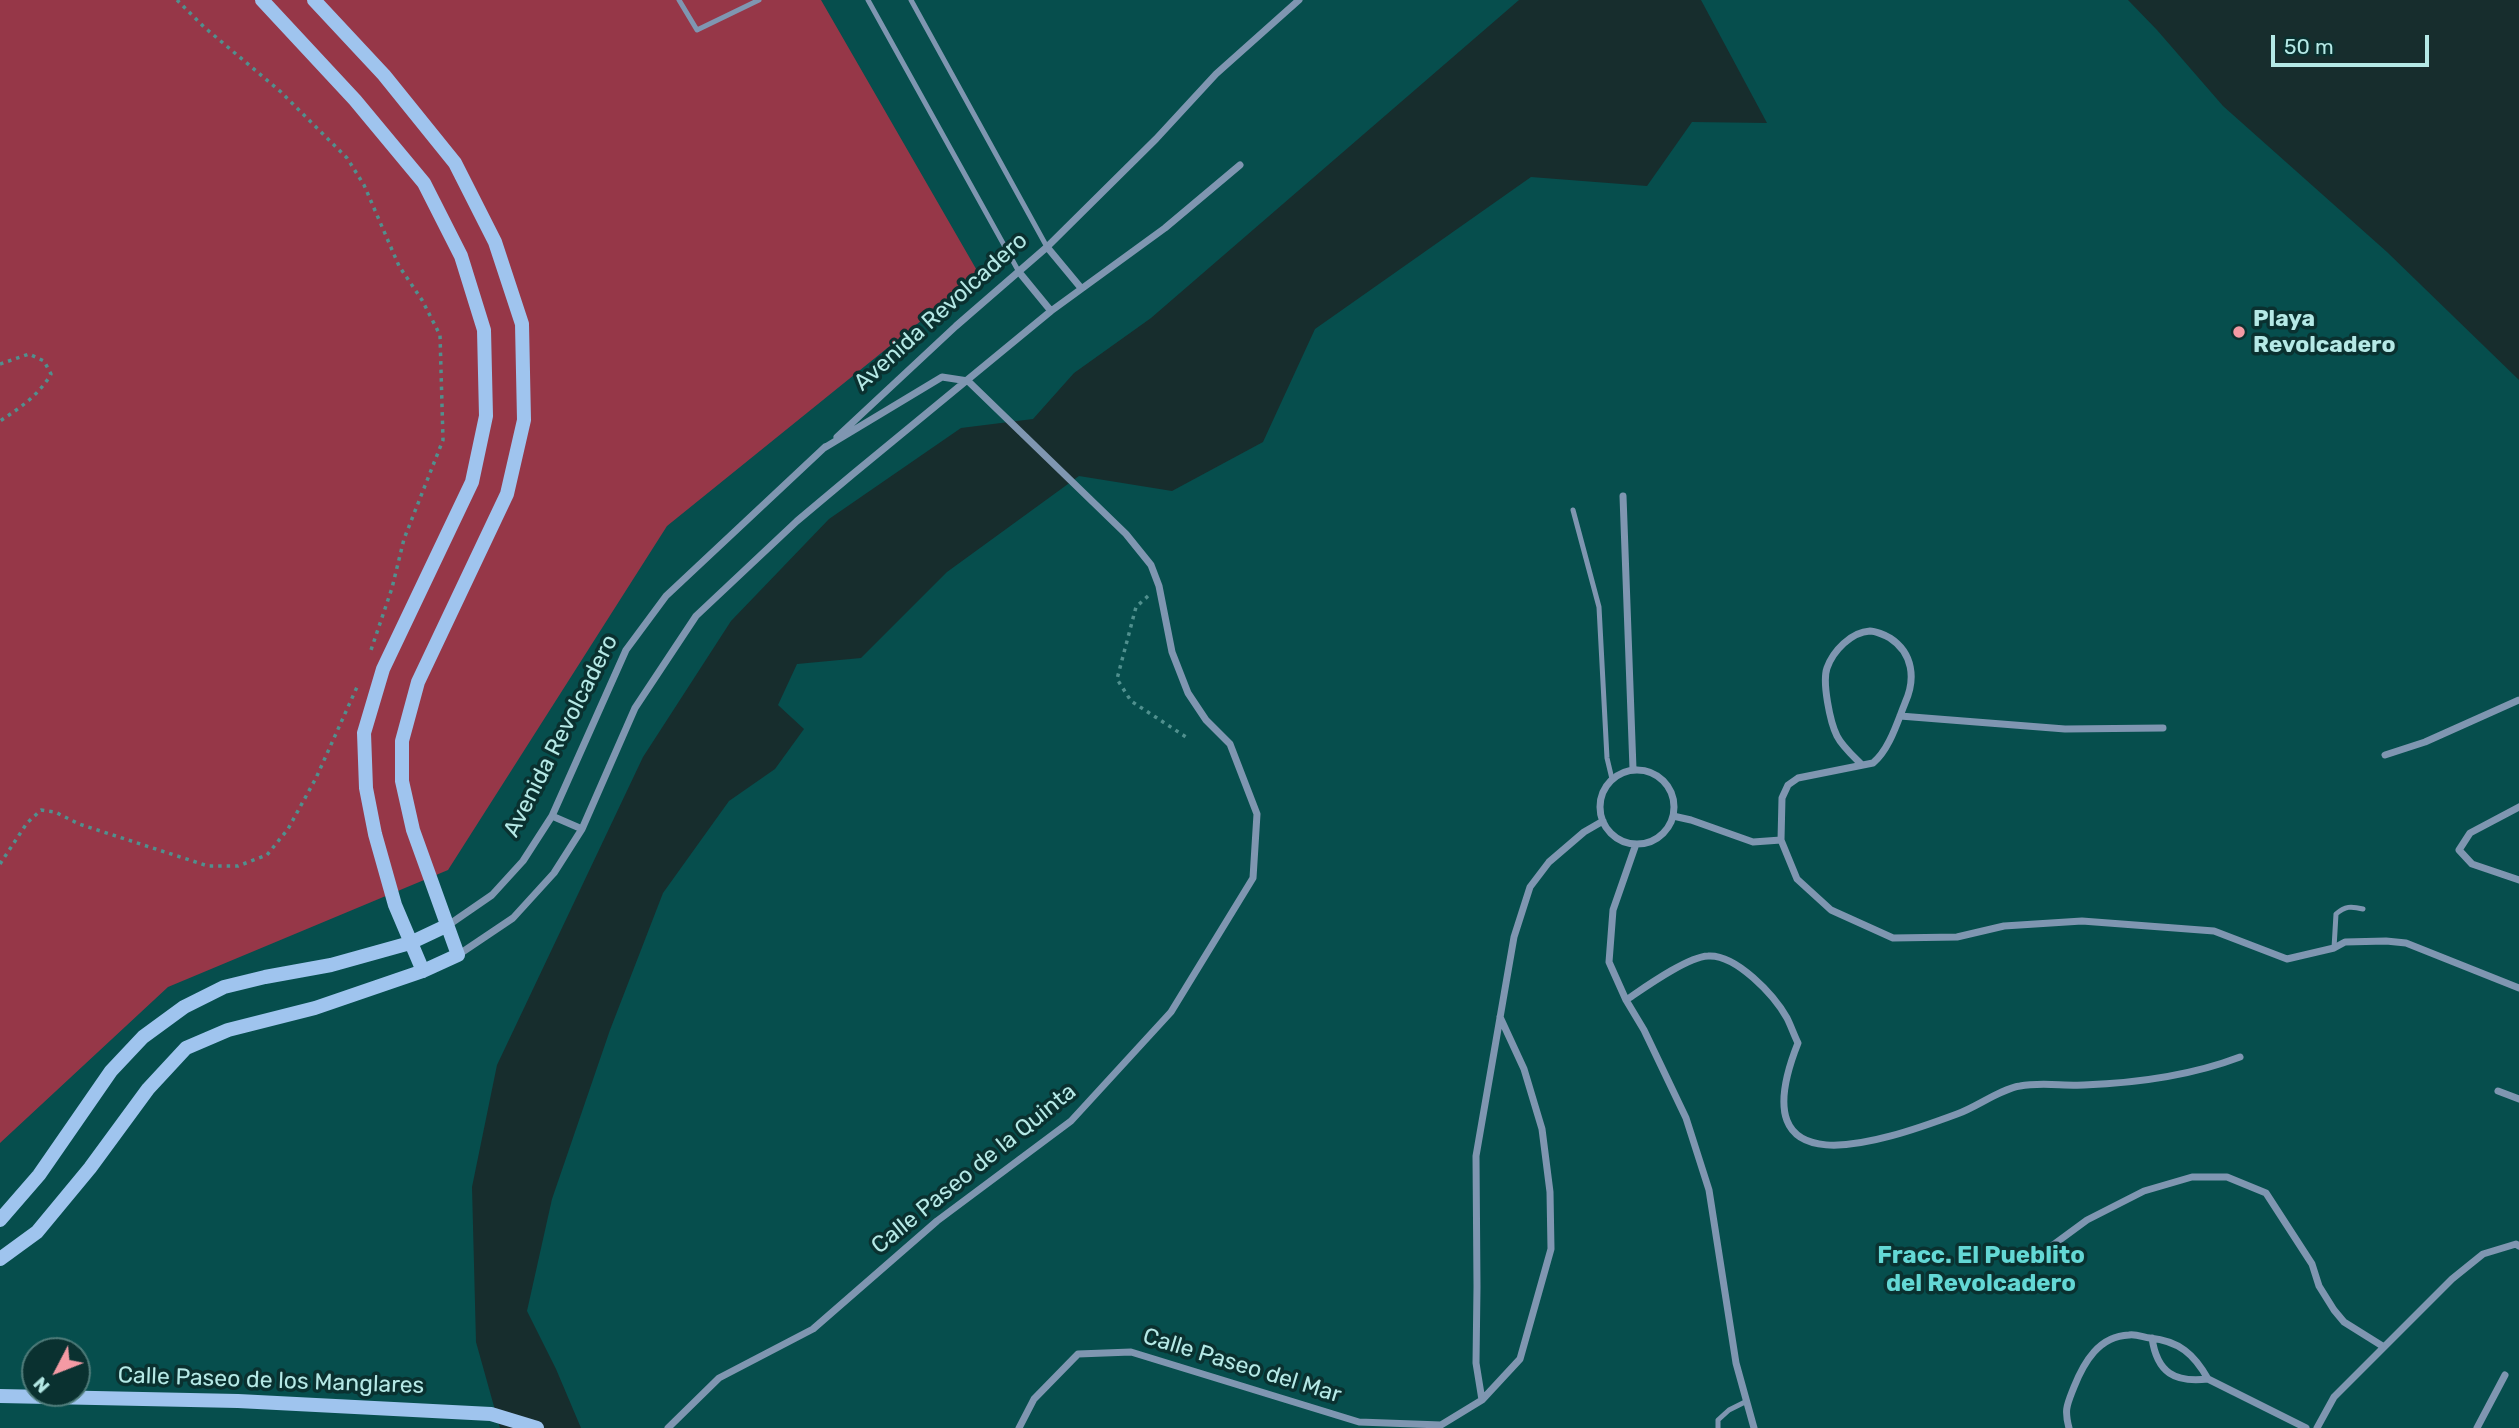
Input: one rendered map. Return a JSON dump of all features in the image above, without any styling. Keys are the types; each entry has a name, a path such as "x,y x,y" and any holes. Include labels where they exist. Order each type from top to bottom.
{"main road":[{"path":"262,0 355,100 424,183 461,256 484,330 486,416 472,482 383,668 364,733 366,789 375,834 395,905 424,971"},
{"path":"0,1259 37,1232 90,1168 148,1089 186,1048 228,1030 315,1008 424,971 458,955 413,830 402,781 402,741 418,682 507,494 524,420 522,324 495,242 455,163 384,75 314,0"},
{"name":"Avenida Revolcadero","path":"0,1220 39,1175 111,1071 143,1037 184,1007 224,987 331,965 410,943 446,926"},
{"name":"Calle Paseo de los Manglares","path":"0,1396 106,1397 491,1414 537,1428"}],"street":[{"name":"Avenida Revolcadero","path":"446,926 492,895 523,861 552,816 626,650 666,596 956,326 1047,247 1156,139 1216,74 1299,0"},
{"path":"458,955 513,918 554,873 582,829 635,708 696,616 806,513 1051,311 1165,228 1240,165"},
{"path":"1047,247 1081,288"},
{"path":"1019,272 1051,311"},
{"path":"824,448 942,377 968,381"},
{"name":"Calle Paseo de la Quinta","path":"668,1428 719,1378 813,1329 937,1221 1071,1121 1171,1012 1252,878 1257,814 1230,744 1206,720 1188,693 1172,652 1159,586 1151,565 1126,534 968,381"},
{"path":"1623,496 1633,769"},
{"path":"1861,764 1836,735 1826,693 1826,669 1838,648 1853,636 1871,631 1887,636 1900,645 1910,660 1910,694 1881,756 1872,763 1798,778 1788,785 1782,799 1781,840 1797,879 1831,910 1893,938 1958,937 2004,926 2082,921 2214,931 2287,959 2334,948 2345,942 2386,941 2406,943 2519,988"},
{"path":"2385,755 2425,742 2519,700"},
{"path":"1900,716 2065,729 2163,728"},
{"path":"1633,769 1656,774 1671,792 1674,804 1673,816 1663,833 1655,839 1636,844 1623,841 1611,833 1603,821 1600,806 1603,791 1612,779 1633,769"},
{"path":"2519,807 2470,833 2459,850 2472,863 2519,880"},
{"path":"552,816 582,829"},
{"path":"1673,816 1753,842 1781,840"},
{"path":"1482,1400 1476,1363 1476,1156 1514,937 1530,887 1549,862 1584,832 1603,821"},
{"path":"1636,844 1613,910 1609,962 1686,1118 1709,1190 1736,1363 1754,1428"},
{"path":"1626,1000 1683,965 1707,956 1727,959 1744,969 1786,1017 1798,1043 1787,1070 1784,1086 1786,1112 1791,1129 1809,1143 1838,1147 1888,1138 1958,1114 2019,1086 2140,1081 2209,1069 2240,1058"},
{"name":"Calle Paseo del Mar","path":"1019,1428 1034,1399 1078,1354 1131,1352 1359,1422 1441,1425 1482,1400 1520,1359 1551,1249 1550,1192 1542,1129 1524,1069 1500,1017"},
{"path":"2498,1091 2519,1099"},
{"path":"2038,1256 2087,1220 2144,1191 2192,1177 2227,1177 2266,1193 2312,1264 2319,1286 2334,1310 2344,1322 2384,1347"},
{"path":"2317,1428 2334,1397 2452,1279 2483,1254 2516,1244 2519,1246"},
{"path":"2069,1428 2065,1411 2079,1373 2091,1354 2110,1338 2130,1335 2164,1338 2178,1345 2202,1368 2208,1380"},
{"path":"2152,1338 2157,1360 2165,1371 2178,1378 2208,1380 2306,1428"},
{"path":"2477,1428 2505,1375"}],"lane":[{"path":"679,0 696,30 759,0"},
{"path":"868,0 1019,272"},
{"path":"911,0 1047,247"},
{"path":"1573,510 1599,607 1607,758 1612,779"},
{"path":"2334,948 2336,914 2343,908 2363,909"},
{"path":"1718,1428 1718,1420 1729,1410 1747,1401"}],"path":[{"path":"177,0 204,27 281,92 347,158 364,185 399,266 422,300 440,335 443,440 404,540 392,588 369,655"},
{"path":"0,364 29,354 44,361 51,374 43,387 22,407 0,421"},
{"path":"1159,586 1136,607 1117,679 1131,701 1189,739"},
{"path":"0,864 27,822 41,810 55,812 79,824 208,866 238,866 267,855 288,829 316,778 361,678"}],"shaded area":[{"path":"0,0 821,0 979,274 667,526 448,870 168,987 0,1143"}],"water":[{"path":"1519,0 1701,0 1767,123 1692,122 1647,186 1531,177 1315,329 1263,442 1172,491 1079,476 947,572 861,658 797,664 778,705 804,729 775,769 729,801 663,893 610,1030 552,1199 527,1311 581,1428 500,1428 476,1342 472,1187 497,1065 643,757 731,621 829,519 961,428 1033,419 1074,373 1151,318"},
{"path":"2128,0 2519,0 2519,380 2387,252 2223,106"}],"place":[{"name":"Playa Revolcadero","path":"2239,332"}],"district":[{"name":"Fracc. El Pueblito del Revolcadero","path":"1981,1270"}]}
